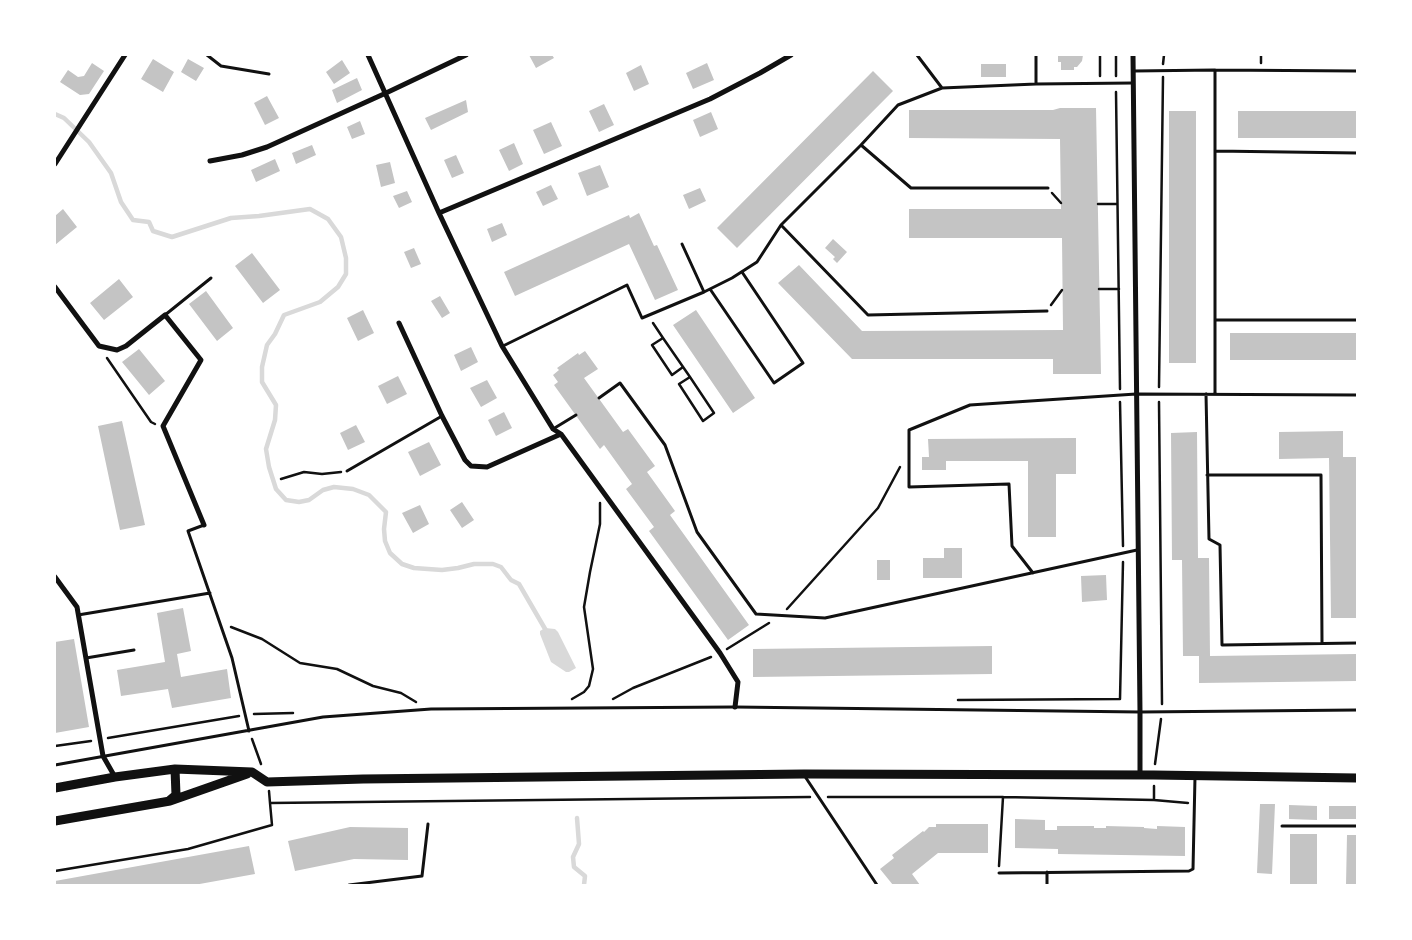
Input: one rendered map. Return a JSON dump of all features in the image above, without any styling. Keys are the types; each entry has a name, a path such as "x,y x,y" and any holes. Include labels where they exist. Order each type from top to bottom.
{"main road":[{"path":"170,801 176,795 175,769"},
{"path":"55,788 175,769 252,772 267,782 363,779 804,774 1154,775 1357,778"},
{"path":"55,821 170,801 252,772"}],"street":[{"path":"55,164 126,55"},
{"path":"368,55 439,213 502,346 553,429 561,434 720,653 738,682 735,707"},
{"path":"210,161 242,155 267,147 466,55"},
{"path":"439,213 710,99 791,55"},
{"path":"1133,55 1140,776"},
{"path":"55,287 99,346 117,350 126,346 165,315 201,360 162,426 204,525"},
{"path":"399,323 442,416 465,460 471,466 487,467 561,434"},
{"path":"55,577 77,606 103,756 115,777"}],"lane":[{"path":"207,55 221,66 269,74"},
{"path":"917,55 942,88"},
{"path":"1036,55 1036,84"},
{"path":"1215,70 1215,394"},
{"path":"1133,71 1357,71"},
{"path":"502,346 627,285 642,318 704,292 742,272 757,262 781,225 898,105 942,88 1036,84 1133,83"},
{"path":"861,145 911,188 1048,188"},
{"path":"1215,151 1357,153"},
{"path":"781,225 868,315 1047,311"},
{"path":"682,244 704,292"},
{"path":"710,289 774,383 804,363 742,272"},
{"path":"165,315 211,278"},
{"path":"1215,320 1357,320"},
{"path":"599,398 620,383 665,445 697,532 756,614 825,618 1137,550"},
{"path":"1033,573 1012,546 1009,484 909,487 909,430 970,406 1136,394 1357,395"},
{"path":"1206,394 1209,539 1220,545 1222,645 1357,643"},
{"path":"553,429 576,415"},
{"path":"347,471 442,416"},
{"path":"1207,475 1321,475 1322,644"},
{"path":"204,525 188,531 232,658 249,731"},
{"path":"78,615 210,594"},
{"path":"85,658 134,650"},
{"path":"55,765 324,717 432,709 735,707 1140,712 1357,710"},
{"path":"804,774 877,885"},
{"path":"999,873 1190,871 1193,869 1195,776"},
{"path":"349,885 422,876 428,824"},
{"path":"1282,826 1357,826"},
{"path":"1047,872 1047,885"}],"path":[{"path":"1100,55 1100,84"},
{"path":"953,700 1120,699 1123,553 1115,55"},
{"path":"1154,800 1154,775 1162,711 1159,394 1163,71"},
{"path":"1048,188 1061,203"},
{"path":"1098,204 1117,204"},
{"path":"1099,289 1119,289"},
{"path":"1047,311 1062,290"},
{"path":"653,322 663,338 690,377 714,413 703,421 678,384 690,377"},
{"path":"663,338 652,345 672,375 683,367"},
{"path":"99,346 151,422 162,426"},
{"path":"616,701 608,701 633,688 720,653 781,616 878,508 909,450"},
{"path":"281,479 304,472 322,474 347,471"},
{"path":"580,702 571,701 589,686 593,669 584,607 600,524 599,487"},
{"path":"220,623 262,639 300,663 337,669 373,686 401,693 416,702 407,703"},
{"path":"55,746 246,715 301,712"},
{"path":"55,871 188,849 272,825 267,782 249,731"},
{"path":"270,803 818,797 1003,797 1154,800 1194,804"},
{"path":"999,873 1003,797"}],"shaded area":[{"path":"545,628 555,629 558,632 576,668 566,672 551,662 540,634 540,631"}],"building":[{"path":"529,55 552,55 554,58 536,68"},
{"path":"1058,55 1083,55 1082,61 1077,67 1074,67 1074,70 1061,70 1061,62 1058,62"},
{"path":"153,59 174,72 163,92 141,79"},
{"path":"188,59 204,68 196,81 181,72"},
{"path":"342,60 350,73 334,84 326,72"},
{"path":"92,63 104,71 89,94 80,95 60,82 68,70 78,77 84,76"},
{"path":"707,63 714,80 693,89 686,73"},
{"path":"981,64 1006,64 1006,77 981,77"},
{"path":"641,65 649,84 634,91 626,73"},
{"path":"873,71 893,91 737,248 717,228"},
{"path":"357,78 362,90 337,103 332,90"},
{"path":"267,96 279,118 265,125 254,103"},
{"path":"466,100 468,112 431,130 425,118"},
{"path":"604,104 614,125 599,132 589,111"},
{"path":"1060,108 1096,108 1101,374 1053,374 1053,359 852,359 778,283 799,265 862,331 1063,330 1062,238 909,238 909,209 1061,209 1060,139 909,138 909,110 1053,110"},
{"path":"1169,111 1196,111 1196,363 1169,363"},
{"path":"1238,111 1357,111 1357,138 1238,138"},
{"path":"711,112 718,129 700,137 693,120"},
{"path":"360,121 365,134 352,139 347,127"},
{"path":"551,122 562,146 544,154 533,130"},
{"path":"514,143 523,164 509,171 499,150"},
{"path":"312,145 316,155 296,164 292,153"},
{"path":"456,155 464,173 452,178 444,160"},
{"path":"275,159 280,171 256,182 251,170"},
{"path":"390,162 395,183 381,187 376,165"},
{"path":"600,165 609,187 587,196 578,173"},
{"path":"551,185 558,199 543,206 536,192"},
{"path":"700,188 706,201 689,209 683,195"},
{"path":"407,191 412,202 399,208 393,196"},
{"path":"63,209 77,227 55,245 55,216"},
{"path":"639,213 654,246 657,245 678,290 655,300 629,244 515,296 504,272 629,215 630,218"},
{"path":"502,223 507,235 492,242 487,229"},
{"path":"833,239 847,252 837,263 833,259 835,257 825,248"},
{"path":"414,248 421,264 411,268 404,252"},
{"path":"252,253 280,290 263,303 235,266"},
{"path":"119,279 133,297 104,320 90,303"},
{"path":"206,291 233,328 217,341 189,304"},
{"path":"440,296 450,313 442,318 431,301"},
{"path":"363,310 374,333 358,341 347,318"},
{"path":"696,310 755,398 733,413 673,325"},
{"path":"1230,333 1356,333 1356,360 1230,360"},
{"path":"471,347 478,362 461,371 454,355"},
{"path":"139,349 165,381 149,395 122,362"},
{"path":"585,351 598,369 584,378 623,432 628,429 655,466 647,472 675,511 670,515 749,625 728,640 649,531 654,527 626,489 632,484 604,445 600,449 554,385 558,382 553,375 559,370 557,368 578,353 579,355"},
{"path":"398,376 407,394 387,404 378,386"},
{"path":"487,380 497,398 481,407 470,388"},
{"path":"504,412 512,428 496,436 488,420"},
{"path":"122,421 145,525 120,530 98,426"},
{"path":"356,425 365,442 348,450 340,433"},
{"path":"1343,431 1343,457 1357,457 1357,618 1331,618 1329,458 1279,459 1279,432"},
{"path":"1197,432 1198,558 1209,558 1210,656 1357,654 1357,681 1199,683 1199,656 1183,656 1182,560 1172,560 1171,433"},
{"path":"1076,438 1076,474 1056,474 1056,537 1028,537 1028,461 946,461 946,470 922,470 922,457 929,457 928,439"},
{"path":"429,442 441,465 420,476 408,452"},
{"path":"462,502 474,520 462,528 450,510"},
{"path":"420,505 429,524 413,533 402,513"},
{"path":"944,548 962,548 962,578 923,578 923,558 944,558"},
{"path":"877,560 890,560 890,580 877,580"},
{"path":"1106,575 1107,600 1082,602 1081,576"},
{"path":"183,608 191,651 177,654 181,677 227,669 231,698 172,708 168,689 121,696 117,670 165,662 157,613"},
{"path":"74,639 89,727 55,733 55,642"},
{"path":"992,646 992,674 753,677 753,649"},
{"path":"1260,804 1275,804 1272,874 1257,873"},
{"path":"1289,805 1317,806 1317,820 1289,819"},
{"path":"1329,806 1357,806 1357,819 1329,819"},
{"path":"1015,819 1045,820 1045,830 1057,830 1057,826 1094,826 1094,828 1106,828 1106,826 1144,827 1157,829 1157,826 1185,827 1185,856 1058,854 1058,849 1015,848"},
{"path":"936,824 988,824 988,853 938,853 912,874 920,885 893,885 880,869 894,858 892,855 929,827 936,827"},
{"path":"350,827 408,828 408,860 354,859 295,871 288,841"},
{"path":"1290,834 1317,834 1317,885 1290,885"},
{"path":"1347,835 1357,835 1357,885 1346,885"},
{"path":"249,846 255,874 194,885 55,885 55,881"}],"waterway":[{"path":"55,114 64,118 89,142 111,173 121,202 133,220 149,222 153,231 172,237 231,218 310,209 328,219 341,237 346,258 346,274 338,287 320,302 284,315 275,334 267,345 262,367 262,382 276,405 275,420 266,449 276,489 286,500 299,502 309,500 323,490 334,487 353,489 369,495 386,512 385,541 390,553 402,564 414,568 442,570 474,564 493,564 501,567 511,580 519,584 548,634"},
{"path":"577,818 579,844 573,857 574,867 585,876 584,885"}]}
